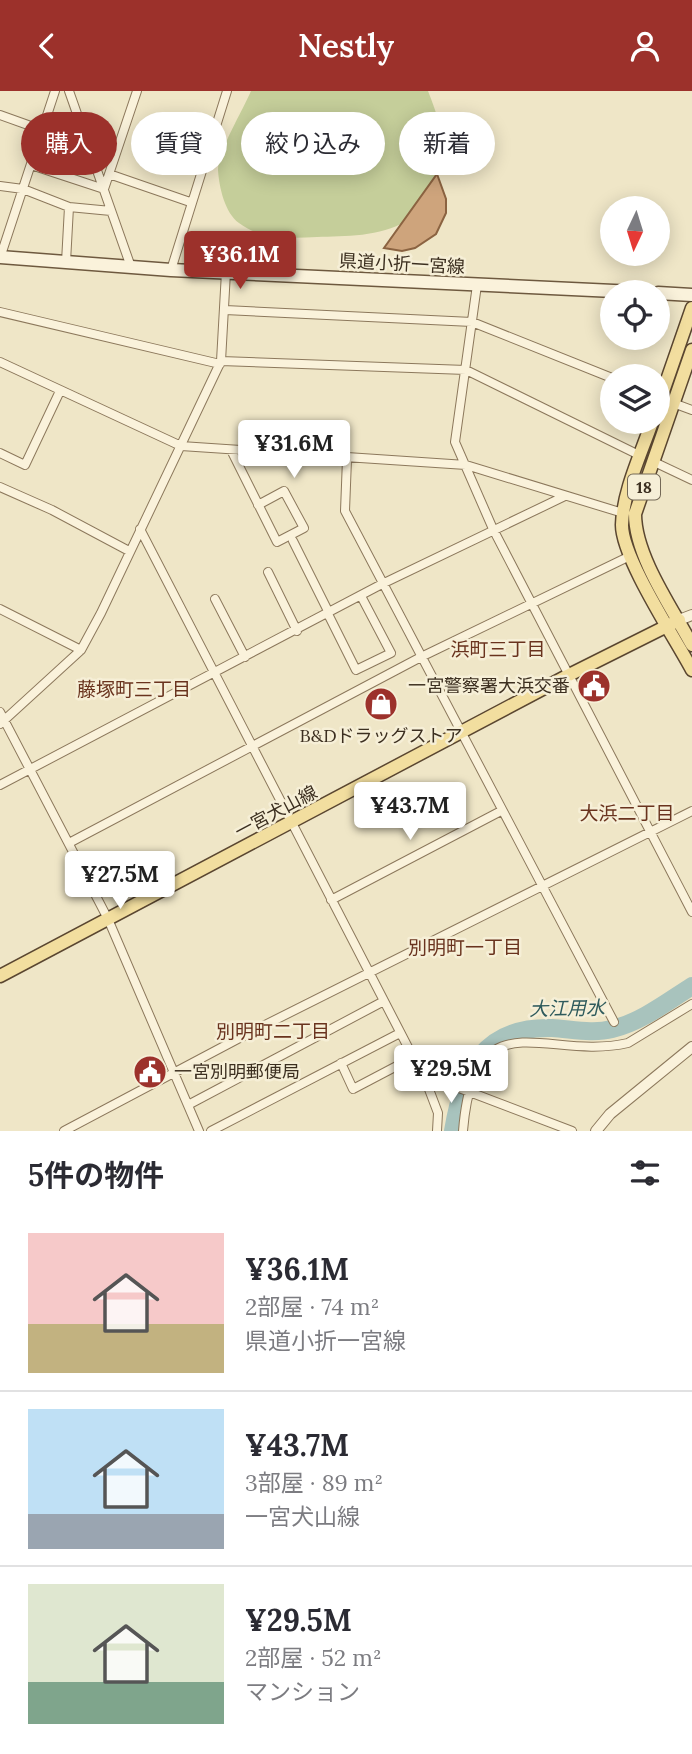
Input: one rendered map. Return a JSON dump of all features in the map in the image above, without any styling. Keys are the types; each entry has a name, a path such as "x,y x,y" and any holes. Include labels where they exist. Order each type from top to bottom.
{"main road":[{"name":"県道小折一宮線","path":"0,257 171,270 600,290"},
{"path":"670,294 692,295"},
{"name":"18","path":"670,376 692,308"},
{"name":"18","path":"670,387 692,350"},
{"name":"18","path":"650,434 635,514 635,530 692,670"},
{"name":"18","path":"653,434 646,459 623,513 622,529 630,556 674,623 692,645"},
{"name":"一宮犬山線","path":"0,976 567,676 674,623"}],"street":[{"path":"48,112 55,91"},
{"path":"69,91 131,267"},
{"path":"117,150 137,91"},
{"path":"171,270 190,202 227,91"},
{"path":"0,115 21,122"},
{"path":"0,257 28,175"},
{"path":"61,175 104,189"},
{"path":"104,189 109,175"},
{"path":"112,175 190,202"},
{"path":"0,186 23,189 69,207 111,211"},
{"path":"66,262 69,207"},
{"path":"3,723 81,650 221,363 226,272"},
{"path":"477,285 454,442 493,529 567,676 692,912"},
{"path":"225,310 472,322 600,373"},
{"path":"0,312 221,363 466,370 692,480"},
{"path":"0,362 181,446 466,465 623,513"},
{"path":"0,453 25,465 60,391"},
{"path":"670,403 692,410"},
{"path":"231,450 258,505 277,542 303,528 284,491 258,505"},
{"path":"347,459 345,511 614,1022"},
{"path":"0,487 52,510 129,551"},
{"path":"0,785 382,584 565,496"},
{"path":"140,529 427,1084 438,1113 436,1131"},
{"path":"293,541 356,670 391,653 361,596"},
{"path":"69,843 421,657 630,556"},
{"path":"268,572 297,631"},
{"path":"215,599 245,657"},
{"path":"0,610 81,650"},
{"path":"674,623 692,615"},
{"path":"0,712 3,723 108,919 199,1131"},
{"path":"331,900 501,811"},
{"path":"64,1131 370,971 542,888 692,811"},
{"path":"188,1105 384,1001"},
{"path":"463,1131 468,1091 483,1061 511,1043 532,1041 600,1048 617,1046 628,1043 692,1004"},
{"path":"211,1131 400,1033"},
{"path":"596,1131 610,1114 692,1047"},
{"path":"341,1063 353,1089 412,1058"},
{"path":"427,1084 450,1084 572,1131"}],"green space":[{"path":"251,91 428,91 435,112 399,112 399,175 437,175 432,187 406,221 385,230 350,236 266,235 239,223 226,206 219,175 227,175 227,140"}],"building":[{"path":"437,175 446,199 446,213 436,234 415,248 402,251 384,248"}],"waterway":[{"name":"大江用水","path":"453,1131 457,1109 471,1071 480,1056 493,1044 528,1029 590,1031 623,1026 643,1017 692,986"}],"place":[{"name":"一宮警察署大浜交番","path":"594,686"},
{"name":"B&Dドラッグストア","path":"381,704"},
{"name":"一宮別明郵便局","path":"150,1072"}],"district":[{"name":"浜町三丁目","path":"498,649"},
{"name":"藤塚町三丁目","path":"134,689"},
{"name":"大浜二丁目","path":"627,813"},
{"name":"別明町一丁目","path":"465,947"},
{"name":"別明町二丁目","path":"273,1031"}]}
